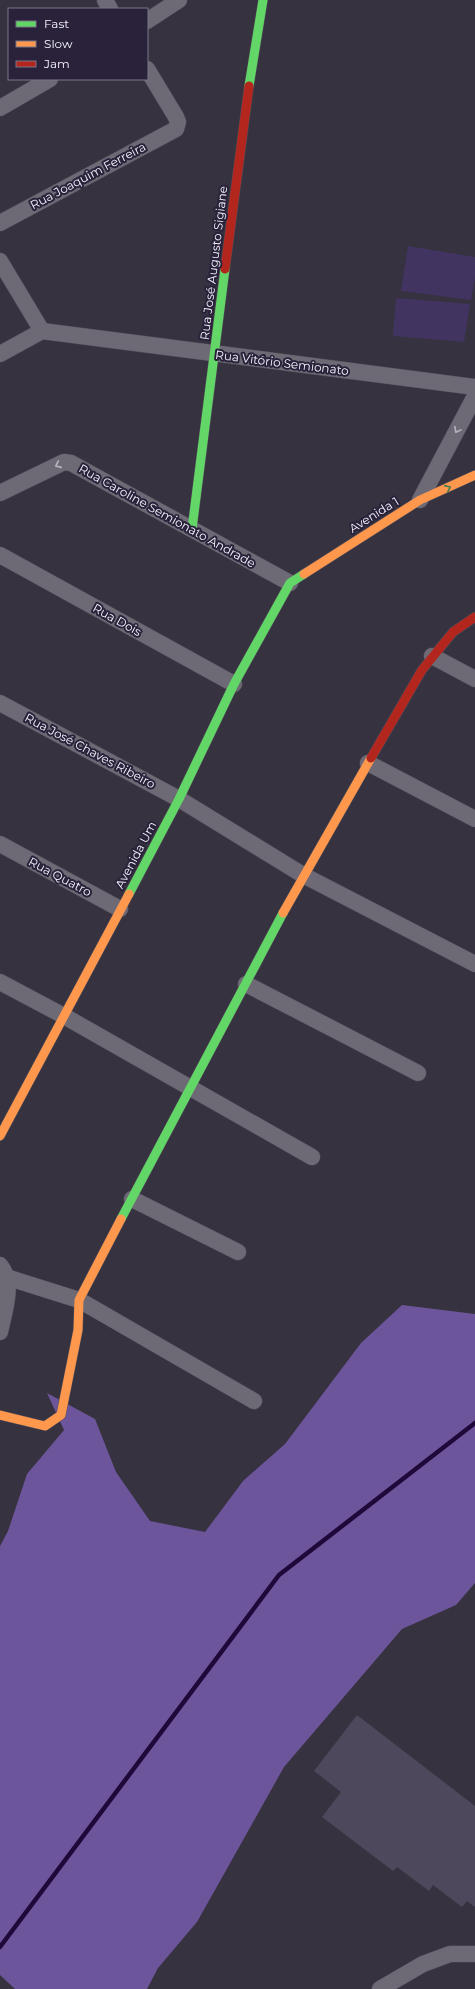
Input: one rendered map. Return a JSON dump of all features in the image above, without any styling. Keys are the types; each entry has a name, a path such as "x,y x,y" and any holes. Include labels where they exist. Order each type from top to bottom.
{"street":[{"path":"148,20 180,0"},
{"name":"Rua José Augusto Sigiane","path":"192,529 242,132 264,0"},
{"name":"Rua Joaquim Ferreira","path":"0,223 176,129 178,122 176,117 148,71"},
{"path":"0,108 48,80"},
{"path":"0,261 42,332 0,354"},
{"name":"Rua Vitório Semionato","path":"42,332 475,387"},
{"path":"420,500 475,396"},
{"name":"Rua Caroline Semionato Andrade","path":"0,493 64,462 71,463 290,583"},
{"name":"Avenida 1","path":"290,583 420,500 474,479"},
{"name":"Rua Dois","path":"0,555 234,684"},
{"name":"Avenida Um","path":"1,1132 179,799 234,684 290,583"},
{"path":"0,1415 45,1426 62,1415 78,1330 79,1300 303,875 432,656 453,632 475,617"},
{"path":"432,656 475,679"},
{"name":"Rua José Chaves Ribeiro","path":"0,703 179,799 303,875 475,964"},
{"path":"368,763 475,819"},
{"name":"Rua Quatro","path":"0,844 120,909"},
{"path":"0,982 64,1016 312,1157"},
{"path":"246,984 418,1073"},
{"path":"132,1199 238,1252"},
{"path":"3,1271 79,1300 254,1401"},
{"path":"0,1332 8,1291 3,1271"},
{"path":"380,1989 423,1964 450,1954 475,1954"}],"shaded area":[{"path":"408,246 475,257 475,278 471,300 401,291"},
{"path":"396,298 470,304 464,342 393,336"},
{"path":"402,1305 475,1314 475,1583 456,1605 402,1629 284,1767 197,1922 158,1968 147,1989 15,1989 0,1975 0,1546 8,1531 27,1474 64,1430 47,1393 95,1419 116,1472 150,1521 205,1532 243,1481 285,1444 361,1343"}],"building":[{"path":"357,1715 475,1806 475,1907 467,1901 462,1907 433,1885 429,1891 397,1867 393,1871 322,1817 341,1792 314,1771"}],"waterway":[{"path":"0,1947 279,1575 475,1423"}],"traffic: fast":[{"path":"249,86 263,0"},
{"path":"192,529 225,269"},
{"path":"129,894 179,799 234,684 290,583 304,574"},
{"path":"121,1219 283,913"}],"traffic: slow":[{"path":"304,574 420,500 475,475"},
{"path":"283,913 371,758"},
{"path":"0,1136 129,894"},
{"path":"0,1415 45,1426 61,1415 78,1330 79,1300 121,1219"}],"traffic: jam":[{"path":"225,269 249,86"},
{"path":"371,758 422,670 453,632 475,617"}]}
